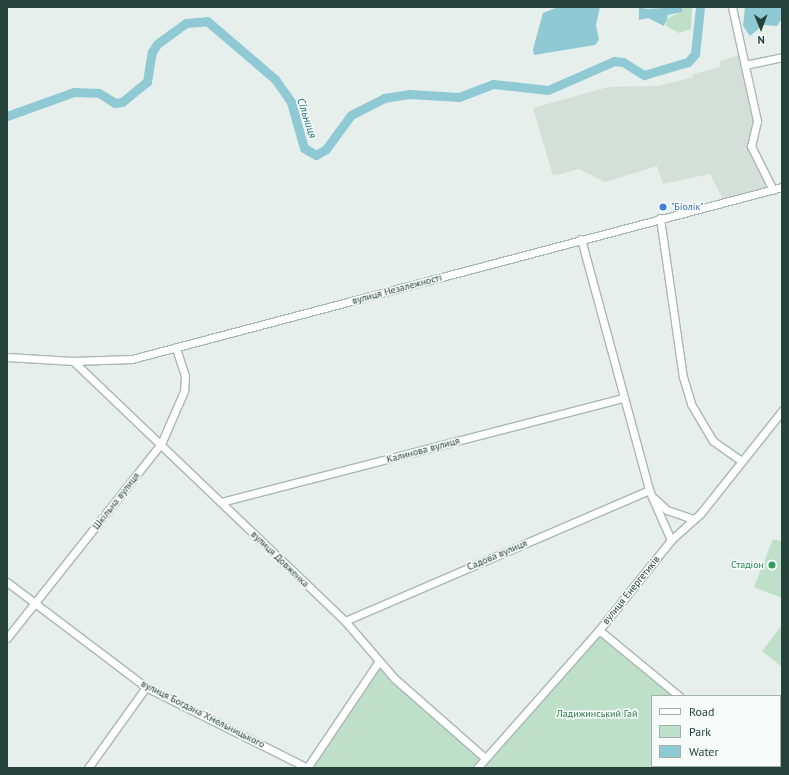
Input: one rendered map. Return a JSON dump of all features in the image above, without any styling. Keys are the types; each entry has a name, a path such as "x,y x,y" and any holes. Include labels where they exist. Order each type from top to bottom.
{"street":[{"path":"732,7 758,121 752,146 779,189"},
{"path":"745,65 782,57"},
{"name":"вулиця Незалежності","path":"7,358 73,361 132,359 660,218 726,205 779,189"},
{"path":"660,218 683,376 691,404 713,440 742,461"},
{"path":"581,239 651,493 671,540"},
{"name":"Шкільна вулиця","path":"7,638 161,444 184,391 185,376 176,348"},
{"name":"вулиця Довженка","path":"73,361 345,621 394,678 485,758"},
{"name":"Калинова вулиця","path":"221,502 624,398"},
{"name":"вулиця Енергетиків","path":"477,768 599,630 671,540 693,519 782,411"},
{"path":"651,493 666,510 693,519"},
{"name":"Садова вулиця","path":"345,621 651,493"},
{"name":"вулиця Богдана Хмельницького","path":"7,582 34,604 146,687 308,768"},
{"path":"599,630 678,695"},
{"path":"308,768 379,661"},
{"path":"88,768 146,687"}],"shaded area":[{"path":"742,54 757,121 752,146 773,190 726,205 710,174 663,184 657,166 605,182 579,169 553,176 533,108 608,87 658,86 693,77 693,74 720,67 720,61"}],"green space":[{"path":"682,7 692,7 691,29 679,33 666,26 665,19 681,12"},
{"name":"Стадіон","path":"773,539 782,542 782,598 754,587"},
{"path":"782,625 782,667 762,651"},
{"name":"Ладижинський Гай","path":"599,630 678,695 651,695 651,767 655,768 307,768 379,661 485,758"}],"water":[{"path":"558,7 600,7 596,25 599,40 595,45 534,55 533,49 543,13"},
{"path":"639,7 647,9 682,7 682,12 668,15 664,26 648,18 639,20"},
{"path":"745,7 782,7 781,20 777,26 763,25 750,36 743,26"}],"waterway":[{"name":"Сільниця","path":"7,116 74,92 99,93 115,103 122,102 147,82 152,52 157,44 186,23 207,21 275,79 291,102 304,148 316,155 326,149 351,115 384,98 409,94 459,97 493,84 548,90 614,61 623,62 644,75 688,62 695,54 700,7"}],"place":[{"name":"\"Біолік\"","path":"663,207"},
{"name":"Стадіон","path":"772,565"}]}
